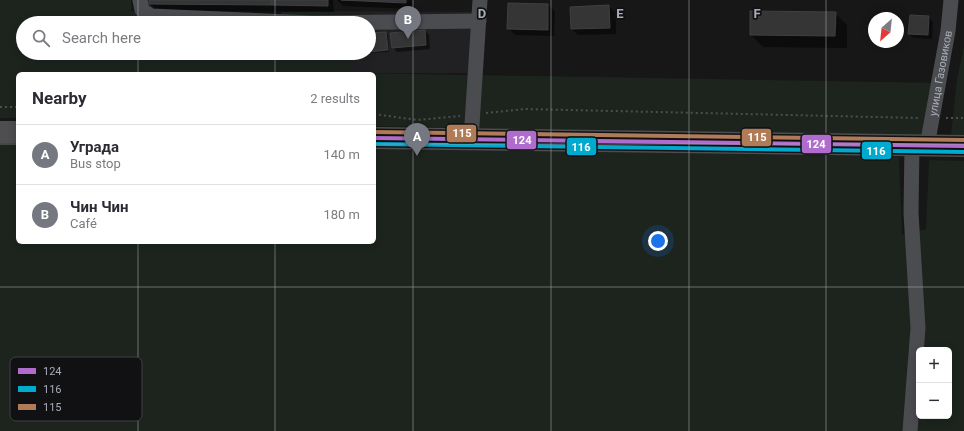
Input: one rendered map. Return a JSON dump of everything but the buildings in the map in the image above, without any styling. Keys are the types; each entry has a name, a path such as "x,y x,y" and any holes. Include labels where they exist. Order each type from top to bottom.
{"highway":[{"path":"0,132 16,132"},
{"path":"376,138 964,146"}],"street":[{"path":"140,0 142,10 151,16"},
{"path":"471,140 480,0"},
{"name":"улица Газовиков","path":"910,431 918,328 911,213 920,146 932,118 948,31 951,0"},
{"path":"376,22 479,21"}],"path":[{"path":"0,107 16,107"},
{"path":"376,114 417,120 526,109 964,118"}],"shaded area":[{"path":"0,0 131,0 131,11 328,11 330,16 16,16 16,60 348,60 353,72 16,72 16,118 0,118"},
{"path":"328,11 474,12 472,73 352,72 347,60 376,60 376,16 330,16"},
{"path":"964,46 964,141 951,135 957,79"},
{"path":"376,73 945,83 930,137 376,126"},
{"path":"0,140 16,141 16,244 376,244 376,147 899,157 902,235 926,229 929,160 964,161 964,431 0,431"}],"transit line":[{"name":"115","path":"376,132 964,140"},
{"name":"124","path":"376,138 964,146"},
{"name":"116","path":"376,144 964,152"}],"place":[{"name":"Чин Чин","path":"408,39"},
{"name":"Уграда","path":"417,156"}]}
